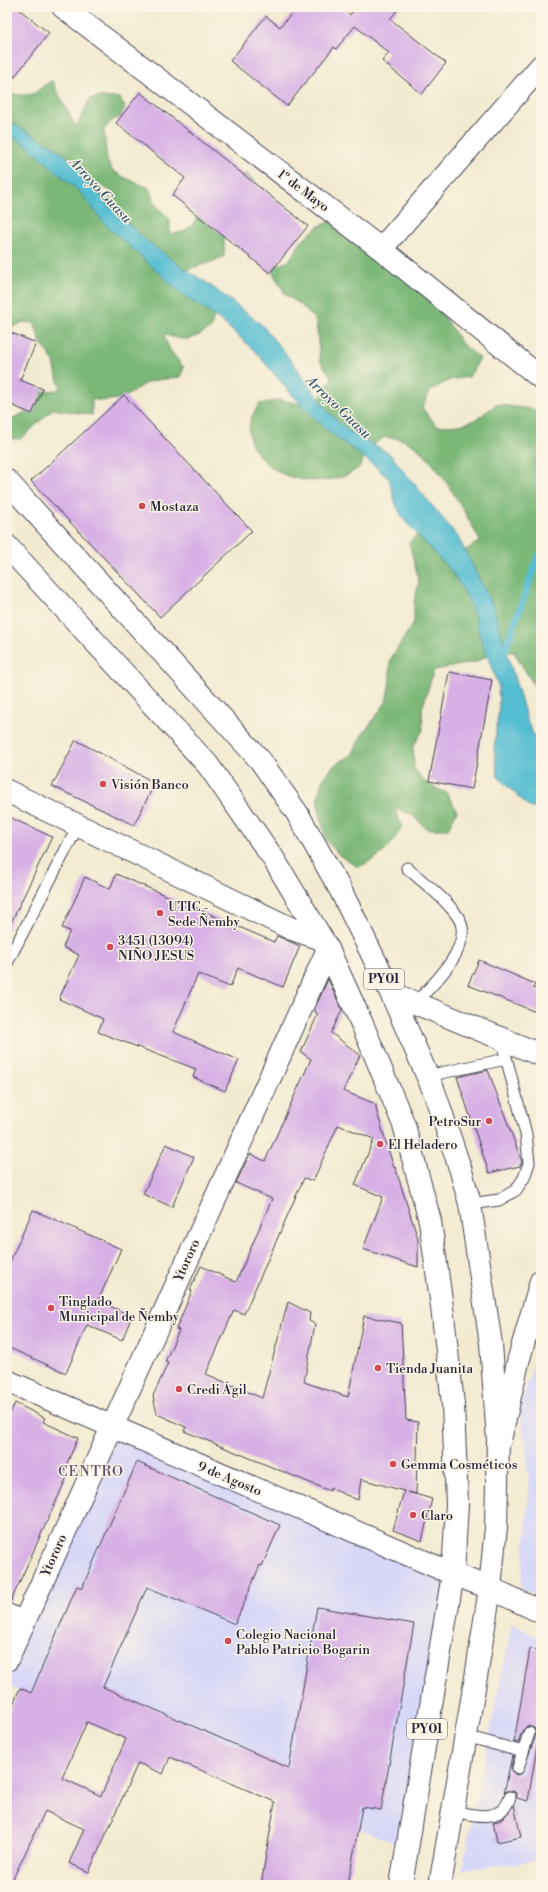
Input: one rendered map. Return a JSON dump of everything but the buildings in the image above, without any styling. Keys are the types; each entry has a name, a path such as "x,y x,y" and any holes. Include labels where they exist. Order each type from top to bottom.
{"main road":[{"name":"1º de Mayo","path":"63,7 381,248 541,378"},
{"path":"381,248 541,66"},
{"name":"PY01","path":"7,481 260,760 297,813 340,889 391,993 427,1076 444,1120 470,1204 491,1344 498,1447 496,1527 490,1588 440,1885"},
{"name":"PY01","path":"7,546 208,765 273,858 325,944 363,1026 404,1125 430,1221 453,1404 457,1504 453,1574 401,1885"},
{"path":"7,791 325,944"},
{"name":"Ytororo","path":"7,1660 15,1619 111,1427 325,944"},
{"path":"391,993 415,1003 504,1049 541,1055"},
{"path":"498,1447 518,1362 541,1281"},
{"name":"9 de Agosto","path":"7,1380 111,1427 453,1574 490,1588 541,1612"}],"lane":[{"path":"7,963 78,826"},
{"path":"407,868 451,909 459,919 462,928 462,941 457,953 430,988 415,1003"},
{"path":"427,1076 504,1049 526,1134 529,1163 524,1178 516,1190 499,1200 470,1204"},
{"path":"518,1768 529,1732"},
{"path":"466,1736 523,1752"},
{"path":"453,1811 486,1817 503,1808 508,1803 510,1797"}],"shaded area":[{"path":"541,1338 541,1598 521,1587 529,1494 527,1454 520,1409"},
{"name":"Colegio Nacional Pablo Patricio Bogarin","path":"111,1427 453,1574 407,1848 7,1686 7,1660"},
{"path":"512,1624 541,1638 541,1860 462,1870"}],"green space":[{"path":"52,81 76,127 90,99 101,97 120,98 125,107 120,117 111,121 104,130 107,161 112,170 121,176 149,188 155,204 170,220 170,232 172,234 183,232 192,226 203,208 236,174 247,175 255,181 256,191 224,237 224,256 184,271 216,308 211,328 198,336 183,339 163,334 170,350 184,368 180,377 146,383 128,395 120,398 111,400 92,399 92,415 53,409 21,439 7,439 7,425 9,420 28,411 38,392 59,390 61,385 58,382 54,362 41,343 34,323 23,322 13,327 7,325 7,93 30,95 45,84","holes":["87,178 115,193 117,198 114,199 93,192"]},
{"path":"337,219 439,308 462,344 480,358 469,377 450,380 431,390 422,408 437,426 463,424 469,422 482,415 496,404 537,410 541,413 541,707 535,687 514,652 494,652 476,662 434,670 422,709 423,730 413,747 414,769 428,785 447,793 457,811 448,829 427,829 412,815 394,807 402,826 398,834 379,856 358,867 340,856 326,840 317,802 322,781 333,766 352,755 360,738 386,702 390,681 390,660 414,622 414,602 419,582 409,542 426,527 461,553 480,541 458,500 438,471 417,448 406,441 385,437 367,448 360,467 343,476 330,480 318,481 285,475 266,463 253,447 249,436 250,423 259,404 280,400 301,404 322,396 332,378 320,361 316,321 302,306 286,295 270,268 289,261 301,242 317,227"}],"water":[{"path":"7,121 53,146 78,166 108,205 146,240 176,263 210,285 261,324 293,363 330,414 350,432 389,453 458,537 493,606 527,720 541,752 541,810 529,807 498,777 494,749 499,706 498,685 479,634 475,617 466,595 452,572 404,520 396,505 389,479 371,463 328,431 292,395 255,351 220,320 183,295 105,224 80,192 26,145 7,133"}],"waterway":[{"path":"503,656 538,557 541,553"}],"place":[{"name":"Mostaza","path":"142,506"},
{"name":"Visión Banco","path":"103,784"},
{"name":"UTIC - Sede Ñemby","path":"160,913"},
{"name":"3451 (13094) NIÑO JESUS","path":"110,947"},
{"name":"PetroSur","path":"489,1121"},
{"name":"El Heladero","path":"380,1144"},
{"name":"Tinglado Municipal de Ñemby","path":"51,1308"},
{"name":"Tienda Juanita","path":"378,1368"},
{"name":"Credi Ágil","path":"179,1389"},
{"name":"Gemma Cosméticos","path":"393,1464"},
{"name":"Claro","path":"413,1515"},
{"name":"Colegio Nacional Pablo Patricio Bogarin","path":"228,1641"}],"district":[{"name":"CENTRO","path":"91,1471"}],"water label":[{"name":"Arroyo Guasu","path":"101,190"},
{"name":"Arroyo Guasu","path":"339,407"}]}
